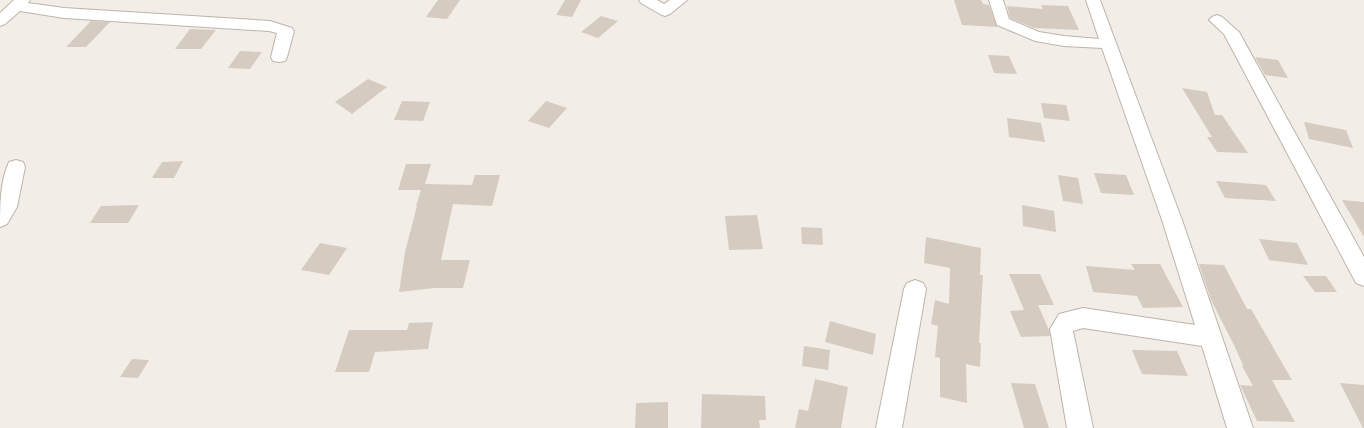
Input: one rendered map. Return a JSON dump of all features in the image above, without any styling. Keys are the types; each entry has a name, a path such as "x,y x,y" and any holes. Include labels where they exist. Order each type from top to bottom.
{"street":[{"path":"646,0 665,11 680,0"},
{"path":"996,0 1002,22 1035,36 1064,41 1107,44"},
{"path":"1093,0 1107,44 1172,220 1240,428"},
{"path":"0,21 20,3 64,13 270,26 286,31 279,57"},
{"path":"1217,20 1231,32 1364,277"},
{"path":"0,219 7,207 16,167"},
{"path":"889,428 915,289"},
{"path":"1080,428 1061,329 1067,321 1082,318 1210,337"}],"building":[{"path":"438,0 460,0 447,19 426,17"},
{"path":"565,0 581,0 572,17 556,15"},
{"path":"954,0 981,0 983,4 989,5 997,27 962,25"},
{"path":"1041,5 1068,6 1079,30 1034,28 1010,18 1007,6 1043,9"},
{"path":"601,16 618,21 598,38 581,32"},
{"path":"91,21 110,22 86,47 66,47"},
{"path":"190,29 216,30 201,49 175,49"},
{"path":"240,51 262,52 250,69 228,68"},
{"path":"988,55 1009,56 1017,74 994,73"},
{"path":"1255,57 1278,60 1288,78 1265,75"},
{"path":"368,79 387,87 352,114 335,102"},
{"path":"1182,88 1207,92 1215,115 1222,115 1248,153 1217,152 1207,137 1212,137"},
{"path":"402,101 430,102 423,121 394,120"},
{"path":"546,101 567,108 549,128 528,121"},
{"path":"1041,103 1066,105 1070,121 1044,118"},
{"path":"1007,118 1041,123 1045,142 1009,137"},
{"path":"1304,122 1346,130 1353,148 1309,139"},
{"path":"183,161 174,178 152,178 162,162"},
{"path":"406,164 431,164 425,184 472,185 475,175 500,175 492,206 453,204 441,260 470,260 463,288 435,288 399,292 405,252 421,190 398,190"},
{"path":"1094,173 1126,175 1134,195 1101,193"},
{"path":"1058,175 1078,178 1083,204 1063,201"},
{"path":"1216,181 1266,185 1276,201 1225,198"},
{"path":"1342,200 1364,202 1364,237"},
{"path":"139,205 128,223 90,223 101,206"},
{"path":"1022,205 1054,211 1056,232 1023,226"},
{"path":"757,215 763,249 729,250 725,216"},
{"path":"801,227 822,228 823,245 802,244"},
{"path":"926,237 981,248 980,275 983,275 979,343 981,343 980,367 966,364 967,403 940,397 940,358 935,357 938,326 931,324 935,300 949,304 950,268 924,263"},
{"path":"1259,239 1297,243 1308,265 1269,260"},
{"path":"320,243 347,248 329,275 301,270"},
{"path":"1131,264 1160,264 1183,307 1143,308 1137,296 1093,292 1086,266 1135,270"},
{"path":"1199,264 1224,265 1247,309 1251,309 1292,380 1272,380 1295,422 1257,421 1240,385 1253,386 1211,300"},
{"path":"1009,274 1040,274 1054,305 1038,305 1049,330 1050,336 1021,337 1010,311 1024,310"},
{"path":"1303,276 1326,276 1337,292 1315,292"},
{"path":"830,321 876,334 873,355 825,342"},
{"path":"433,322 428,349 375,352 369,372 335,372 349,330 407,330 409,323"},
{"path":"804,346 830,350 828,370 802,366"},
{"path":"1132,350 1177,351 1188,376 1142,374"},
{"path":"132,359 149,360 138,378 120,377"},
{"path":"815,379 848,387 841,428 795,428 799,409 808,411"},
{"path":"1011,383 1035,384 1049,428 1024,428"},
{"path":"1340,383 1364,385 1364,428 1363,428"},
{"path":"702,394 765,396 766,420 759,420 760,428 701,428"},
{"path":"668,402 668,428 635,428 636,403"}]}
